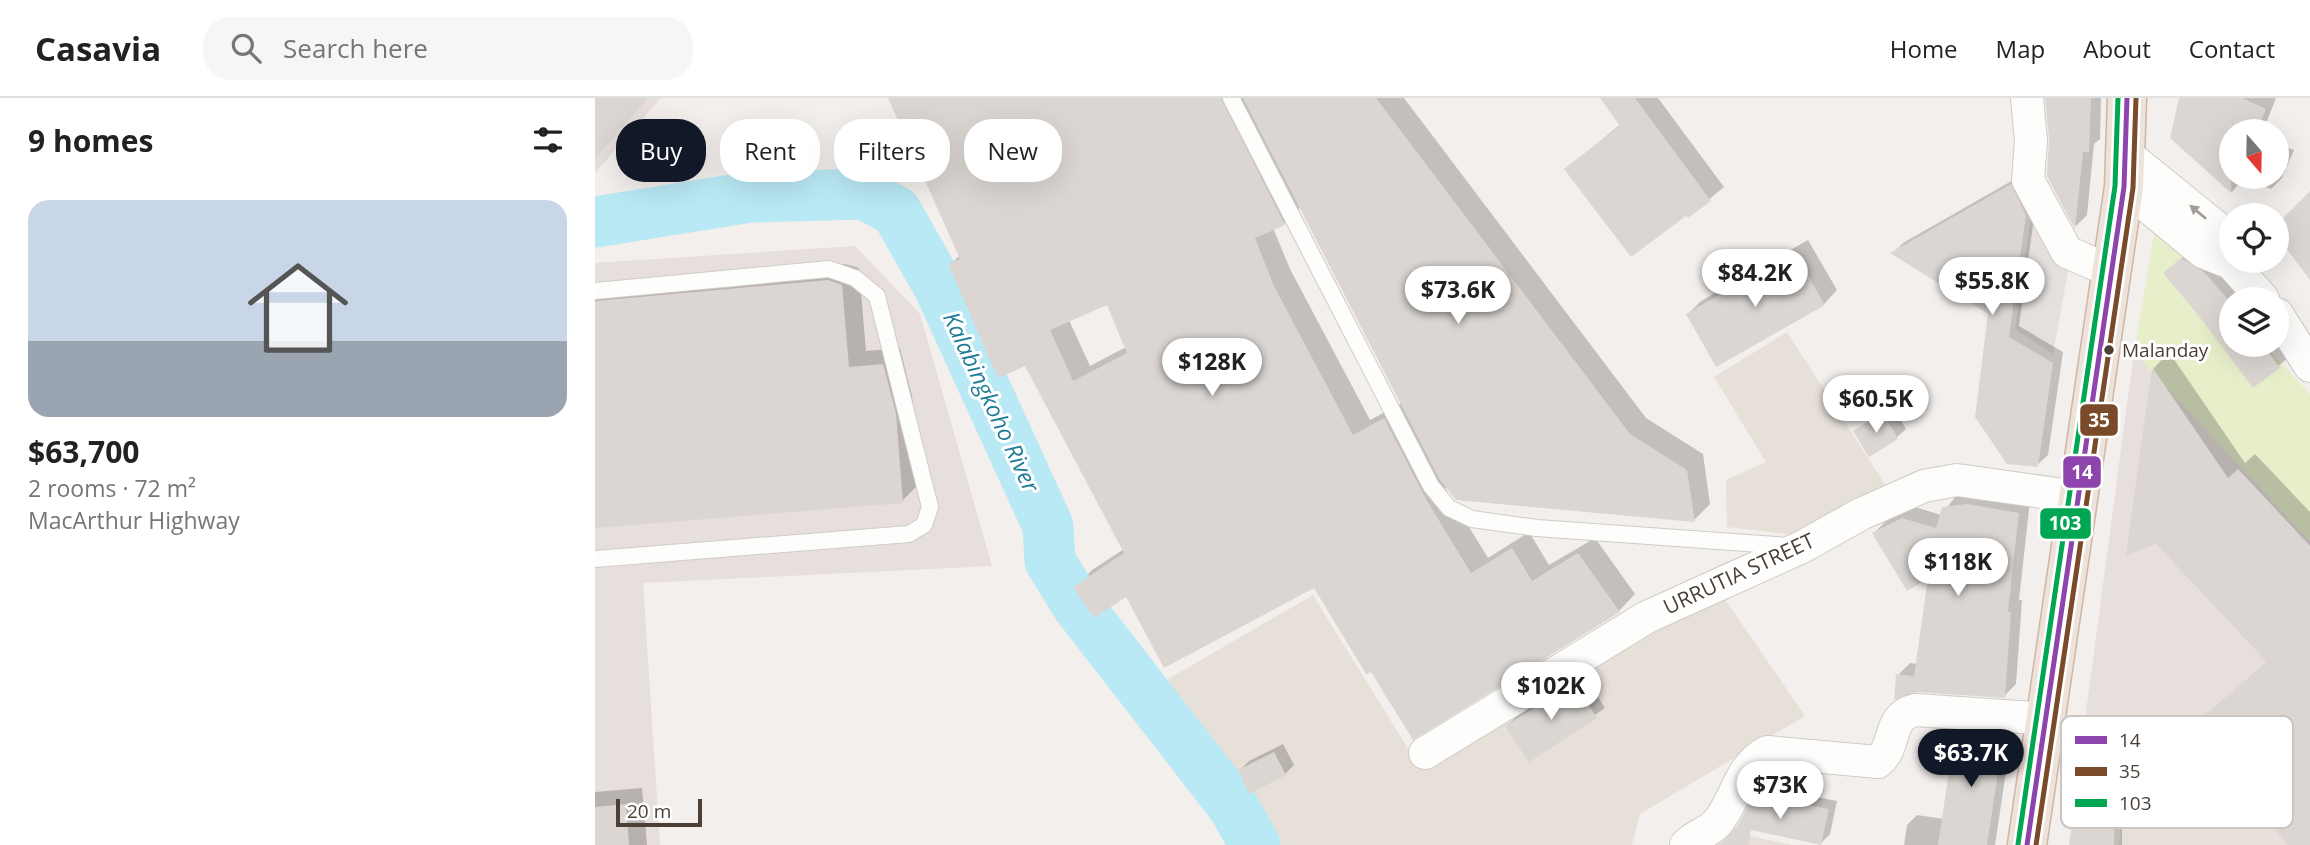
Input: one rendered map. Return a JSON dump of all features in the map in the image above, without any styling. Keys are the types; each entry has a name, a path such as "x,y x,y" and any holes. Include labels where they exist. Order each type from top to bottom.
{"highway":[{"path":"2027,845 2048,719 2125,170 2127,98"}],"street":[{"path":"2027,98 2031,140 2028,180 2067,252 2111,271"},
{"path":"2125,170 2203,252 2231,263 2252,287"},
{"path":"2289,322 2310,337"},
{"path":"2289,334 2310,366"},
{"name":"URRUTIA STREET","path":"1425,753 1647,617 1803,547 1861,514 1924,486 1957,480 2078,498"},
{"path":"1686,845 1696,835 1716,824 1750,765 1766,752 1878,762 1886,755 1895,721 1905,712 1916,710 2048,719"}],"lane":[{"path":"1231,98 1431,486 1449,508 1472,519 1537,528 1803,547"},
{"path":"595,291 829,269 855,278 877,296 930,507 924,525 909,534 595,559"}],"shaded area":[{"path":"595,98 661,98 643,119 616,119 616,149 595,173"},
{"path":"2032,207 2069,265 2053,354 2015,329"},
{"path":"855,246 920,314 992,566 643,583 660,845 595,845 595,263"},
{"path":"1787,332 1888,489 1812,537 1727,527 1726,480 1766,462 1714,377"},
{"path":"2134,352 2310,541 2310,835 2292,845 2281,845 2267,828 2293,828 2293,716 2085,716"},
{"path":"1728,560 1718,589 1805,716 1640,814 1632,845 1262,845 1168,679 1313,595 1410,752"},
{"path":"2121,828 2267,828 2281,845 2119,845"},
{"path":"1714,829 1793,845 1711,845"}],"green space":[{"path":"2155,229 2219,297 2219,357 2275,357 2310,394 2310,541 2134,352"}],"building":[{"path":"595,98 648,98 630,119 616,119 616,135 595,159"},
{"path":"888,98 1221,98 1285,225 1255,238 1274,286 1353,435 1384,418 1426,499 1471,573 1512,548 1532,581 1578,553 1620,612 1413,740 1371,672 1366,674 1314,588 1164,668 1126,597 1094,618 1073,587 1124,553 1025,366 998,378 948,264 960,259 926,182 950,182 950,119 897,119","holes":["1107,305 1127,353 1073,381 1050,330"]},
{"path":"1243,98 1376,98 1630,434 1687,470 1695,522 1456,500 1440,480"},
{"path":"1600,98 1635,98 1711,201 1631,257 1564,169 1620,126"},
{"path":"2045,98 2091,98 2089,152 2083,152 2075,229 2047,176 2049,138"},
{"path":"2179,98 2242,98 2266,109 2262,119 2219,119 2219,182 2170,138"},
{"path":"2011,184 2026,215 2009,337 2053,363 2038,467 2007,464 1975,417 1988,314 1890,253"},
{"path":"2310,191 2310,280 2289,252 2289,212"},
{"path":"1794,252 1825,305 1716,367 1686,314"},
{"path":"2181,258 2204,272 2219,289 2219,343 2199,316 2163,273"},
{"path":"828,280 842,285 849,367 883,364 896,413 903,503 595,528 595,301"},
{"path":"2230,357 2272,357 2280,368 2253,388"},
{"path":"2152,367 2228,478 2238,469 2310,546 2310,845 2288,845 2274,828 2293,828 2293,716 2204,716 2267,662 2156,544 2126,555"},
{"path":"1883,413 1898,439 1869,457 1853,431"},
{"path":"1967,504 2019,513 2008,611 2011,612 2005,698 1917,692 1894,700 1896,674 1914,676 1928,578 1907,591 1872,533 1902,518 1936,528 1942,507"},
{"path":"1574,683 1597,718 1529,762 1505,726"},
{"path":"1955,731 2004,734 1987,845 1938,845"},
{"path":"1274,752 1286,775 1249,794 1238,770"},
{"path":"1754,795 1829,809 1821,845 1751,830 1749,845 1720,845 1738,825"},
{"path":"626,804 629,845 595,845 595,807"},
{"path":"2072,828 2114,828 2114,845 2069,845"}],"waterway":[{"name":"Kalabingkoho River","path":"595,222 750,197 864,194 896,211 939,287 1048,526 1050,561 1077,605 1233,806 1255,845"}],"transit line":[{"name":"103","path":"2018,844 2115,186 2118,98"},
{"name":"14","path":"2027,845 2124,187 2127,98"},
{"name":"35","path":"2036,845 2133,188 2136,98"}],"place":[{"name":"Malanday","path":"2109,350"}]}
